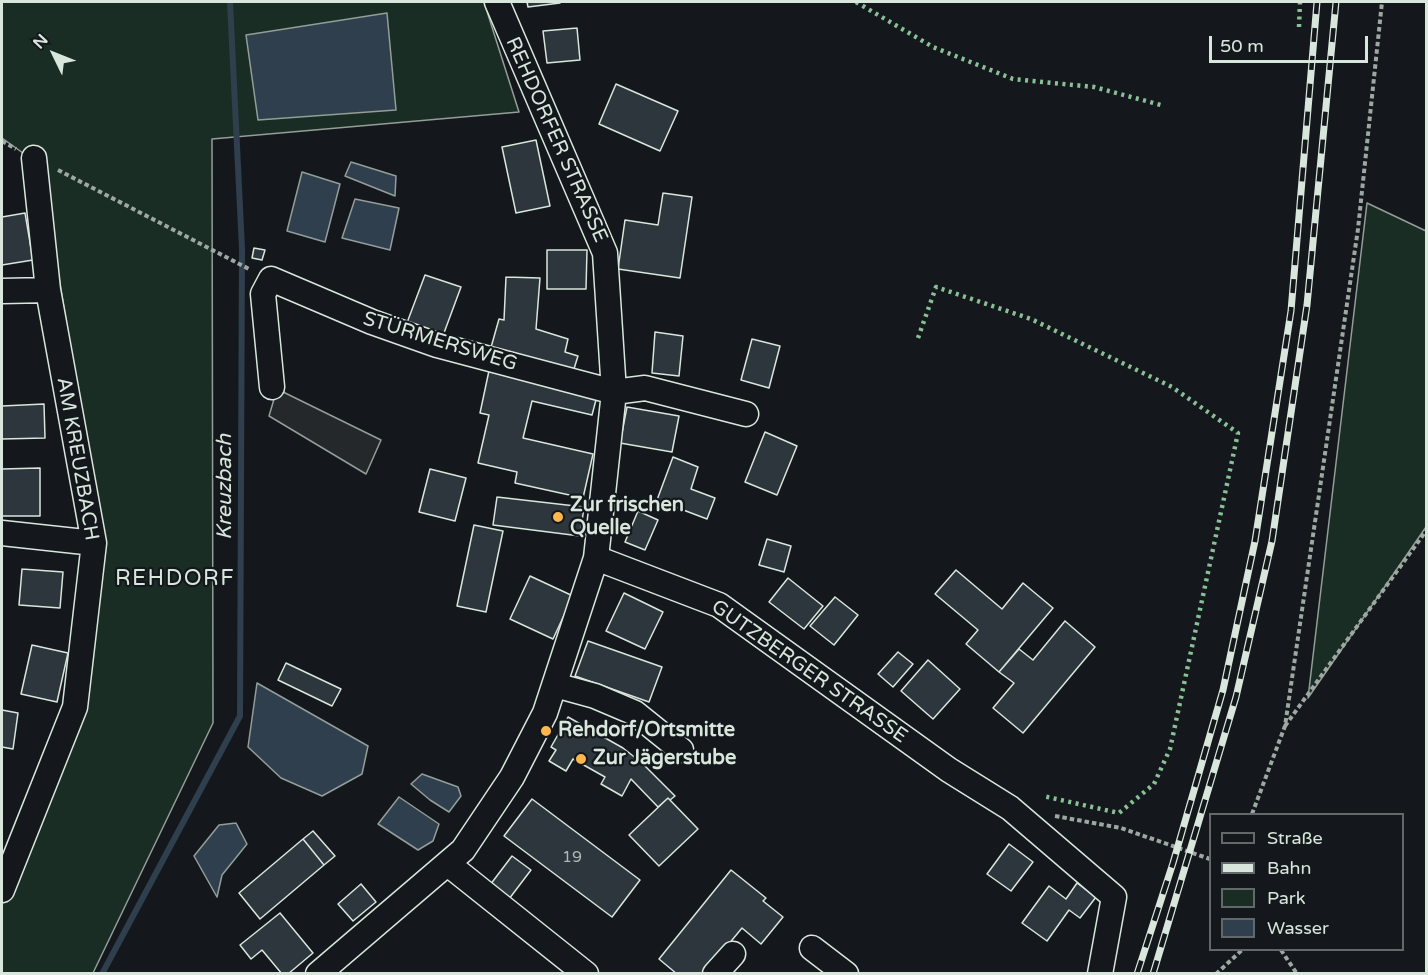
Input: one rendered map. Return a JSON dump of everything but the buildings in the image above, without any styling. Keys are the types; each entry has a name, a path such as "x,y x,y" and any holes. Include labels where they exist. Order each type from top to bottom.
{"street":[{"name":"REHDORFER STRASSE","path":"318,974 463,850 512,777 545,713 596,558 614,392 605,253 497,2"},
{"name":"AM KREUZBACH","path":"2,890 8,854 75,707 93,543 48,290 34,158"},
{"name":"STÜRMERSWEG","path":"272,387 263,294 271,279 372,322 437,345 614,392"},
{"path":"2,291 48,290"},
{"path":"614,392 645,388 746,414"},
{"path":"2,534 93,543"},
{"name":"GUTZBERGER STRASSE","path":"596,558 719,605 949,770 1010,808 1114,897 1100,974"},
{"path":"555,685 595,696 635,713 681,750"},
{"path":"448,864 586,974"},
{"path":"812,948 846,974"},
{"path":"715,974 733,954"}],"path":[{"path":"1252,813 1285,726 1358,229 1383,2"},
{"path":"34,158 246,268"},
{"path":"1285,726 1426,531"},
{"path":"1010,808 1121,828 1209,859"},
{"path":"1216,974 1241,951"},
{"path":"1282,951 1297,974"}],"green space":[{"path":"2,2 484,2 519,112 212,139 213,723 93,973 2,973 2,905 81,703 103,549 41,166 2,138"},
{"path":"1367,203 1426,231 1426,527 1308,698"}],"shaded area":[{"path":"277,389 381,440 366,474 269,416"}],"water":[{"path":"387,13 396,110 258,120 246,35"},
{"path":"351,162 396,176 395,196 345,176"},
{"path":"302,172 340,184 325,242 287,231"},
{"path":"355,199 399,208 390,250 342,238"},
{"path":"257,683 368,746 362,774 322,796 281,778 248,747"},
{"path":"422,774 458,787 461,796 449,812 411,784"},
{"path":"399,797 439,824 433,841 418,850 378,824"},
{"path":"236,823 247,844 222,875 217,897 194,856 219,825"}],"waterway":[{"name":"Kreuzbach","path":"102,974 240,716 242,249 230,2"}],"railway":[{"path":"1137,974 1173,863 1223,690 1255,541 1291,311 1317,2"},
{"path":"1153,974 1236,697 1272,541 1307,305 1336,2"}],"hedge":[{"path":"856,2 933,47 1013,79 1094,87 1161,105"},
{"path":"1299,27 1300,2"},
{"path":"918,338 936,287 1031,319 1172,387 1238,433 1170,749 1154,784 1119,813 1043,796"}],"place":[{"name":"Zur frischen Quelle","path":"558,517"},
{"name":"Rehdorf/Ortsmitte","path":"546,731"},
{"name":"Zur Jägerstube","path":"581,759"}],"district":[{"name":"REHDORF","path":"175,579"}]}
